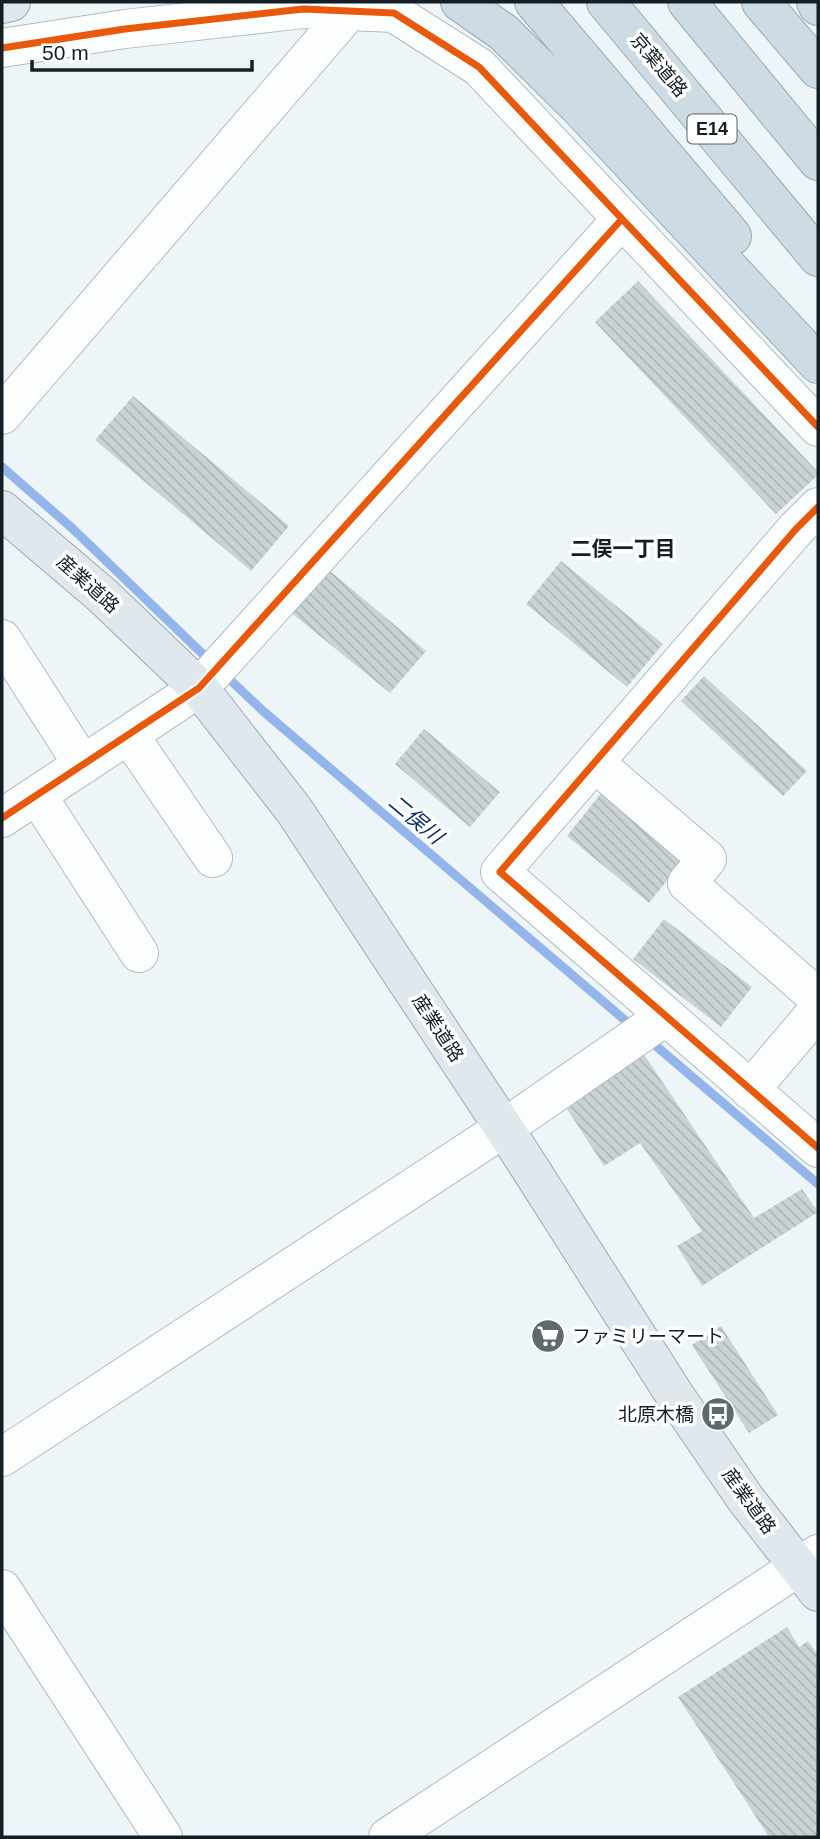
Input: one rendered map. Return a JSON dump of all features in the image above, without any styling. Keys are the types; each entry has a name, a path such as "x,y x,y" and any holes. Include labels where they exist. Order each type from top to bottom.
{"highway":[{"path":"460,2 503,32 580,108 818,364"},
{"path":"534,2 818,340"},
{"name":"京葉道路","path":"606,2 818,257"},
{"path":"687,2 818,161"},
{"path":"761,2 818,69"}],"main road":[{"path":"2,4 11,2"},
{"name":"産業道路","path":"10,527 103,596 199,688 294,810 674,1394 745,1498 812,1571"}],"street":[{"path":"2,48 125,29 303,9 394,13 479,67 818,428"},
{"path":"2,415 349,11"},
{"path":"2,818 199,688 621,220"},
{"path":"818,507 796,529 500,872 818,1147"},
{"path":"2,639 83,765"},
{"path":"129,735 213,858"},
{"path":"595,763 707,859 687,883 818,998"},
{"path":"37,795 139,953"},
{"path":"750,1090 818,1010"},
{"path":"2,1457 503,1128 666,1016"},
{"path":"388,1837 812,1571"},
{"path":"2,1589 163,1837"}],"building":[{"path":"638,281 818,472 818,475 776,514 595,322"},
{"path":"133,396 289,526 251,571 95,440"},
{"path":"561,561 663,644 627,687 526,604"},
{"path":"324,566 426,651 390,693 289,611"},
{"path":"704,676 807,771 783,796 681,701"},
{"path":"424,729 500,792 470,827 395,764"},
{"path":"603,791 685,858 649,903 567,836"},
{"path":"664,919 752,987 721,1027 633,959"},
{"path":"643,1053 754,1218 802,1189 818,1212 702,1286 677,1246 702,1231 640,1143 604,1166 567,1109"},
{"path":"721,1326 778,1415 749,1433 692,1345"},
{"path":"787,1627 799,1647 808,1641 818,1655 818,1837 769,1837 678,1697"}],"waterway":[{"name":"二俣川","path":"2,467 72,528 212,663"},
{"name":"二俣川","path":"225,675 263,711 633,1027"},
{"name":"二俣川","path":"649,1040 818,1184"}],"cycle path":[{"path":"2,48 125,29 303,9 394,13 479,67 818,427"},
{"path":"2,818 199,688 621,220"},
{"path":"818,507 796,529 500,872 818,1148"}],"place":[{"name":"ファミリーマート","path":"548,1336"},
{"name":"北原木橋","path":"718,1414"}],"district":[{"name":"二俣一丁目","path":"623,548"}]}
